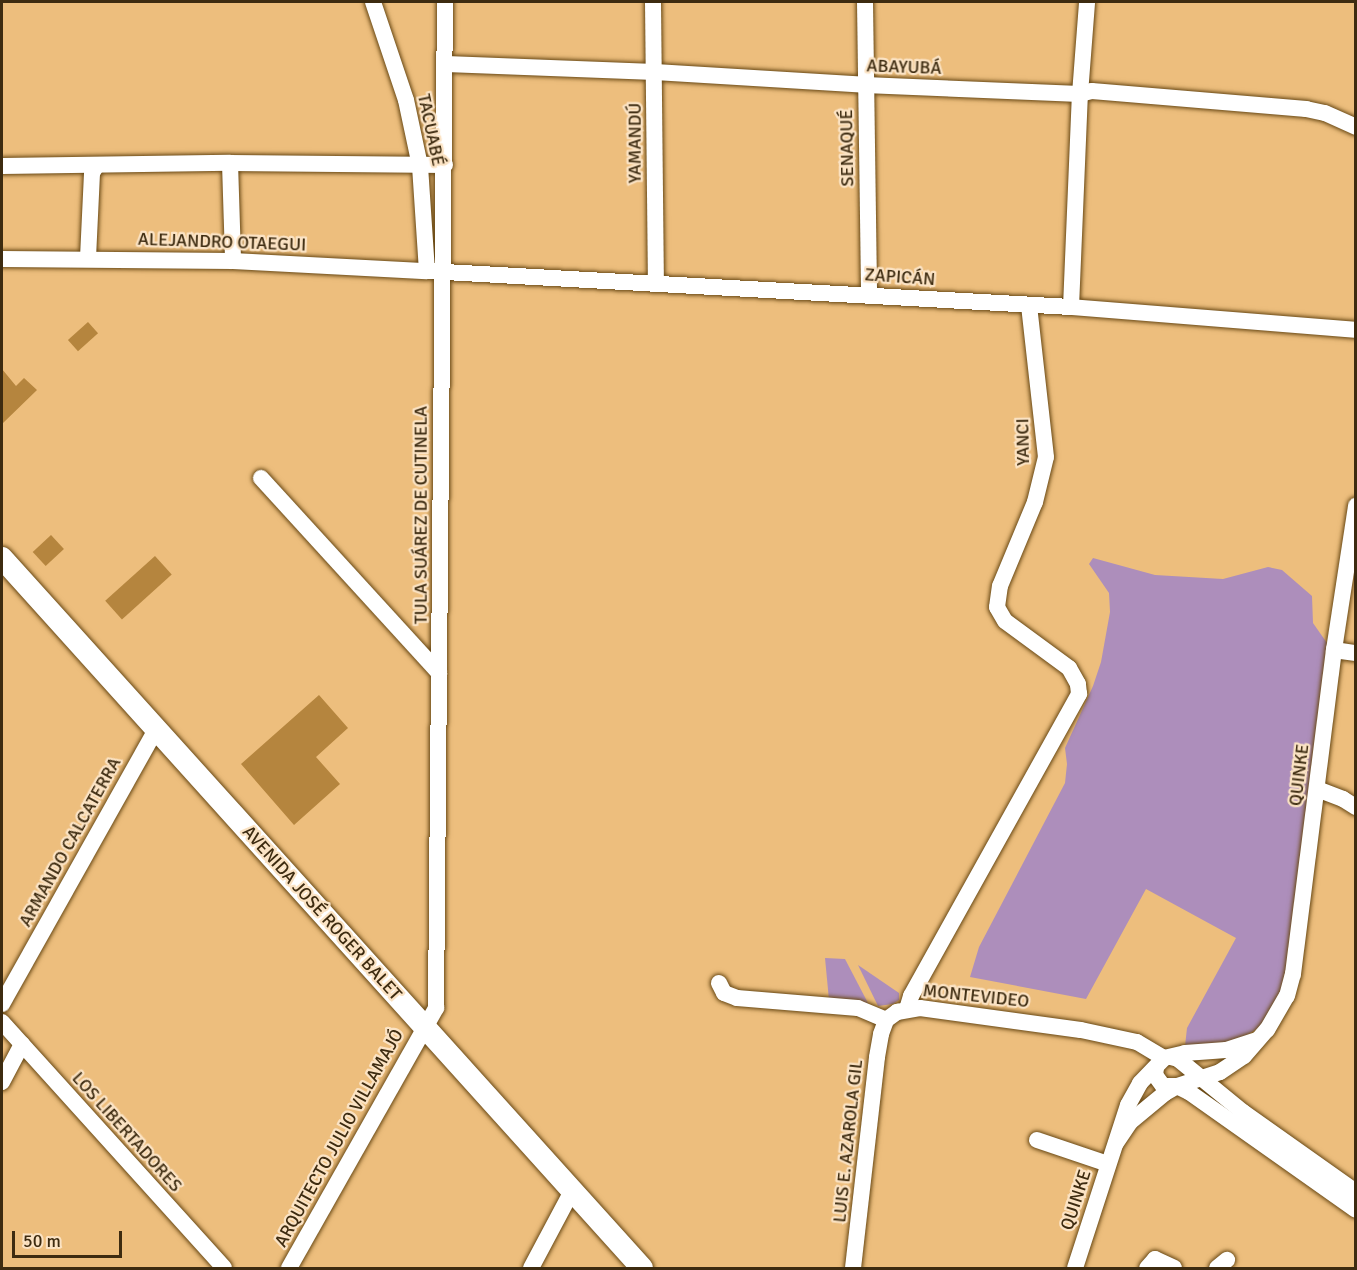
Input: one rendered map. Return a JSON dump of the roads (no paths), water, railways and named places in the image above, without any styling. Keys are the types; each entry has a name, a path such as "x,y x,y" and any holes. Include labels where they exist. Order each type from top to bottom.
{"street":[{"name":"TACUABÉ","path":"373,2 406,100 420,166 434,272"},
{"name":"TULA SUÁREZ DE CUTINELA","path":"424,1026 436,1008 439,673 434,272 445,165 445,2"},
{"name":"YAMANDÚ","path":"653,2 656,284"},
{"name":"SENAQUÉ","path":"866,2 865,85 870,294"},
{"path":"1071,307 1080,94 1087,2"},
{"name":"ABAYUBÁ","path":"446,64 655,72 865,85 1080,94 1092,91 1306,109 1325,113 1356,127"},
{"path":"230,163 233,261"},
{"path":"2,166 230,163 445,165"},
{"path":"88,258 92,173 97,165"},
{"name":"ALEJANDRO OTAEGUI","path":"2,259 233,261 434,272"},
{"name":"ZAPICÁN","path":"434,272 870,294 1071,307 1356,330"},
{"name":"YANCI","path":"907,1009 911,996 1076,703 1078,694 1078,684 1069,668 1005,621 997,607 1000,586 1039,492 1046,457 1029,305"},
{"path":"261,478 439,673"},
{"name":"QUINKE","path":"1116,1143 1138,1114 1177,1086 1203,1079 1233,1065 1280,1011 1293,974 1334,650 1356,506"},
{"name":"AVENIDA JOSÉ ROGER BALET","path":"2,558 642,1269"},
{"path":"1334,650 1356,653"},
{"name":"ARMANDO CALCATERRA","path":"2,1004 156,730"},
{"path":"1317,789 1343,799 1356,807"},
{"path":"718,983 724,993 737,998 858,1008 886,1020"},
{"name":"MONTEVIDEO","path":"886,1020 897,1012 907,1009 986,1015 1093,1032 1137,1042 1168,1062"},
{"name":"LUIS E. AZAROLA GIL","path":"853,1269 877,1056 886,1020"},
{"name":"LOS LIBERTADORES","path":"2,1022 224,1269"},
{"name":"ARQUITECTO JULIO VILLAMAJÓ","path":"289,1269 424,1026"},
{"path":"1257,1040 1226,1050 1185,1053 1168,1062 1158,1082 1163,1086 1177,1086 1356,1210"},
{"path":"2,1082 22,1044"},
{"path":"1168,1062 1203,1079 1243,1112 1356,1192"},
{"path":"1168,1062 1185,1074 1177,1086"},
{"name":"QUINKE","path":"1074,1269 1134,1092 1168,1062"},
{"path":"1037,1140 1108,1164"},
{"path":"531,1269 572,1191"},
{"path":"1147,1269 1155,1259 1174,1269"}]}
